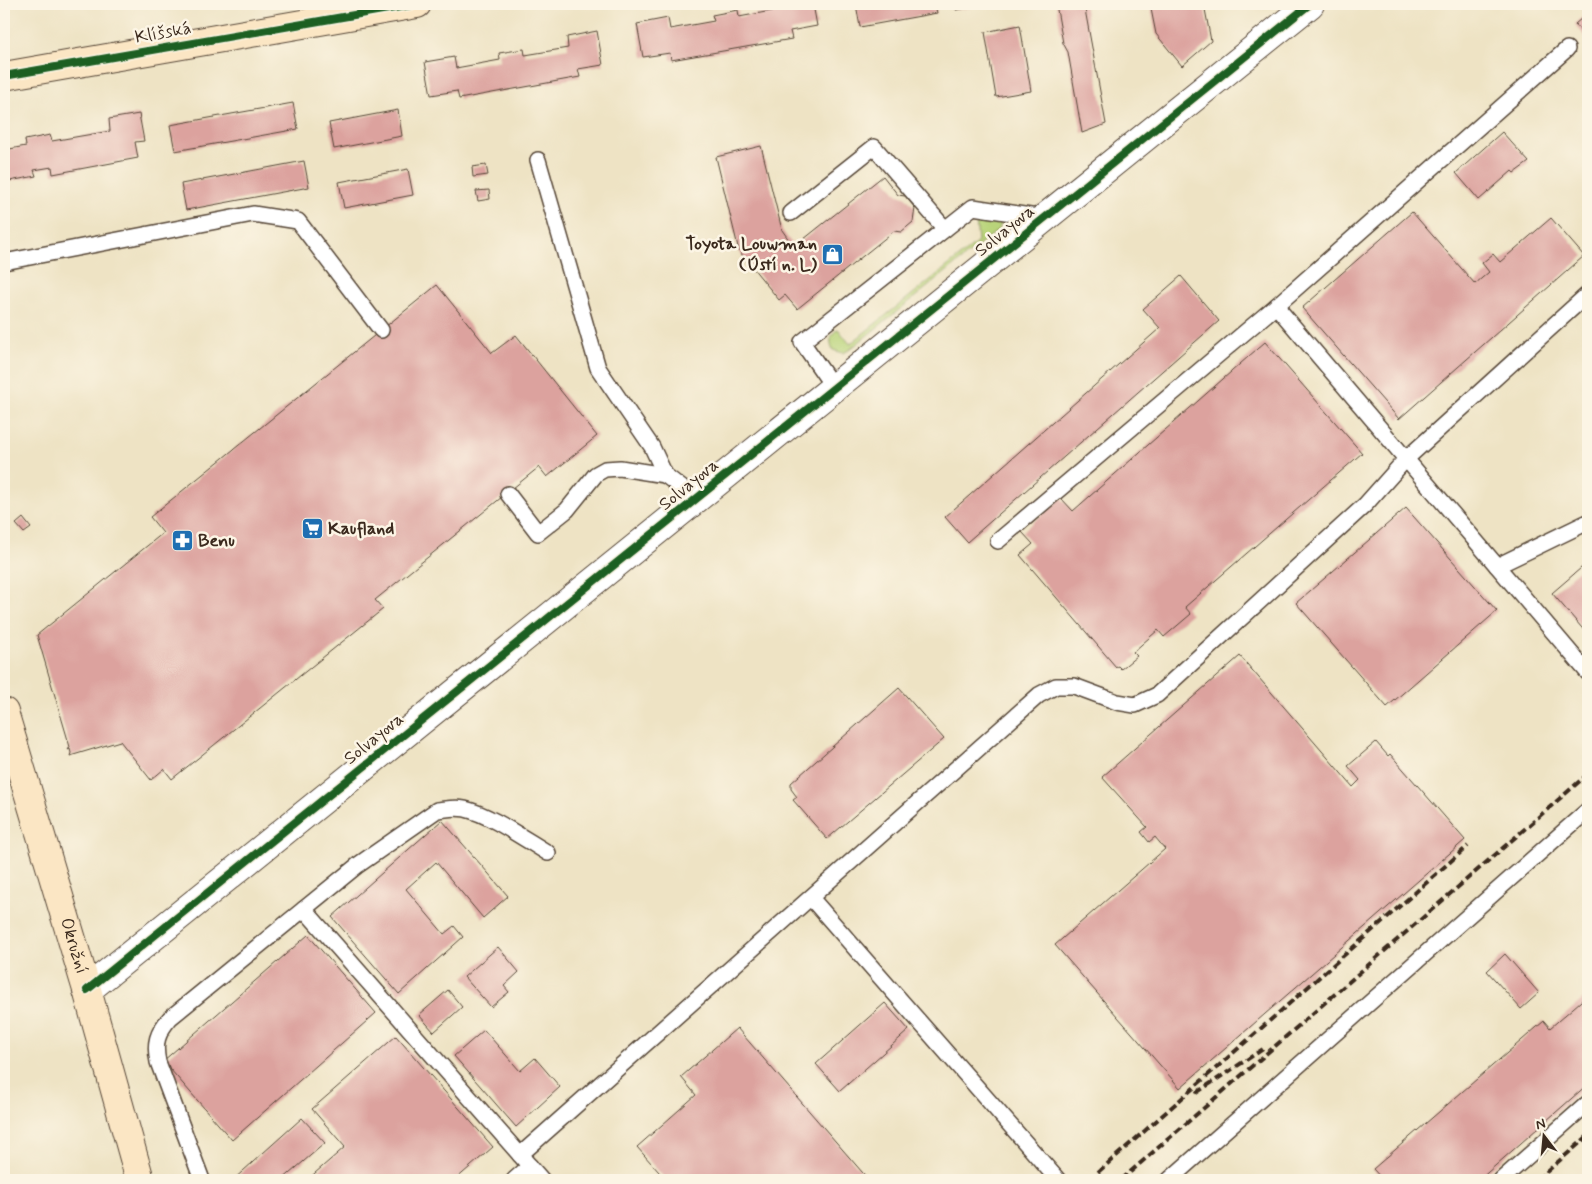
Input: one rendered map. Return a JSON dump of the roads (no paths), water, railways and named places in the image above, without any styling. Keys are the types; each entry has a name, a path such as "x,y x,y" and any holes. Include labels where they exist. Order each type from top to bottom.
{"street":[{"name":"Klíšská","path":"4,76 417,4"},
{"name":"Solvayova","path":"87,990 1310,4"},
{"name":"Okružní","path":"4,712 87,990 140,1180"}],"lane":[{"path":"998,541 1276,306 1567,49"},
{"path":"791,213 874,148 945,228"},
{"path":"538,160 598,368 652,447 665,475 696,499"},
{"path":"834,388 802,342 973,207 1044,218"},
{"path":"4,262 254,214 298,221 381,330"},
{"path":"514,1180 525,1161 811,898 1039,694 1056,686 1074,686 1117,702 1135,705 1157,695 1365,505 1406,459 1588,294"},
{"path":"1276,306 1588,673"},
{"path":"508,494 538,532 567,510 596,474 605,469 620,468 665,475"},
{"path":"1497,566 1588,522"},
{"path":"202,1180 154,1047 159,1031 170,1018 391,840 437,810 466,809 482,815 548,852"},
{"path":"1169,1180 1588,810"},
{"path":"811,898 1058,1180"},
{"path":"304,909 542,1180"},
{"path":"1501,1180 1588,1103"}],"railway":[{"path":"1121,1180 1588,774"},
{"path":"1089,1180 1468,846"},
{"path":"1196,1093 1263,1049"},
{"path":"1537,1180 1588,1136"}],"place":[{"name":"Toyota Louwman (Ústí n. L)","path":"833,254"},
{"name":"Kaufland","path":"312,529"},
{"name":"Benu","path":"182,541"}]}
